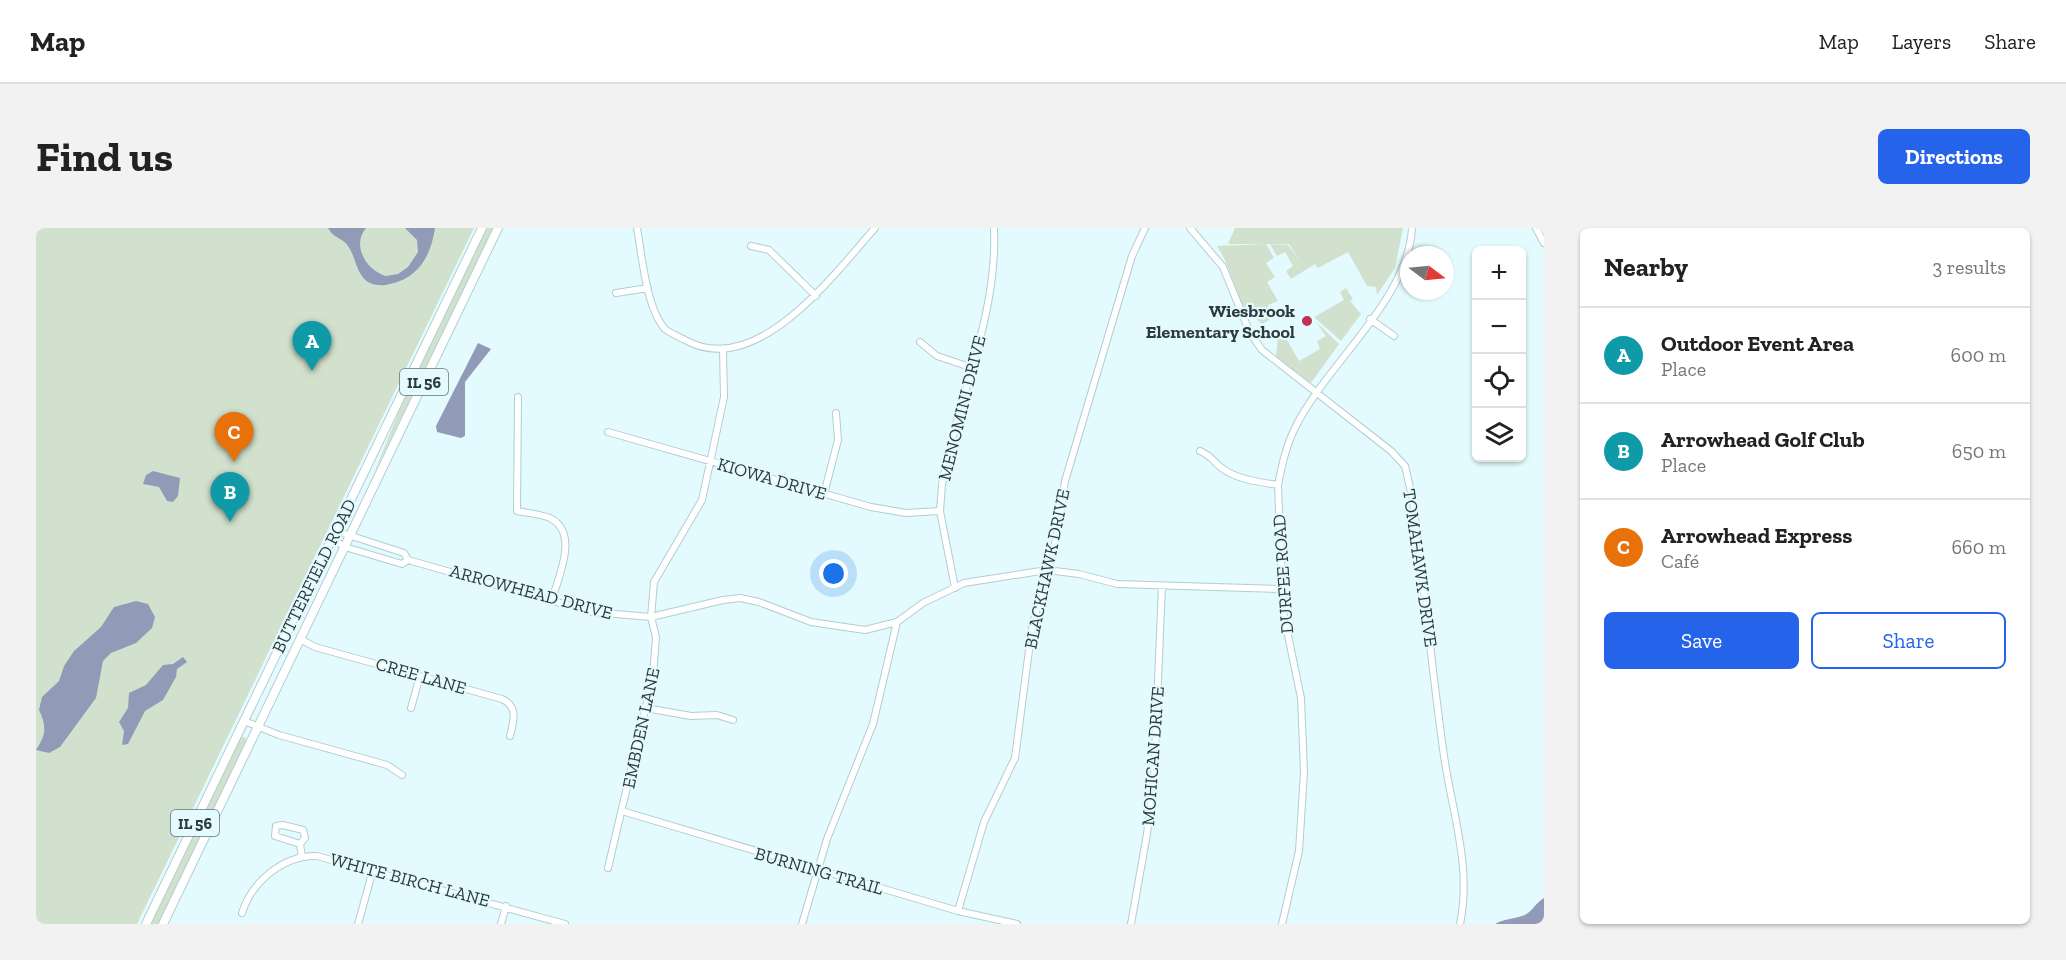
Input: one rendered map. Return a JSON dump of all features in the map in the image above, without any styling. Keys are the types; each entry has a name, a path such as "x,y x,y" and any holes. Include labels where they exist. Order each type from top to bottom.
{"main road":[{"name":"BUTTERFIELD ROAD","path":"146,924 482,228"},
{"name":"BUTTERFIELD ROAD","path":"163,924 498,228"}],"street":[{"path":"636,228 655,312 666,329 692,344 723,350 747,343 765,333 816,296 875,228"},
{"name":"MENOMINI DRIVE","path":"955,588 940,511 945,468 973,368 992,279 994,228"},
{"name":"BLACKHAWK DRIVE","path":"958,911 984,822 1015,758 1032,627 1059,525 1065,481 1132,256 1145,228"},
{"name":"TOMAHAWK DRIVE","path":"1190,228 1223,267 1250,333 1262,350 1391,451 1404,466 1411,489 1444,757 1461,845 1463,881 1460,924"},
{"name":"DURFEE ROAD","path":"1282,924 1299,851 1304,791 1301,698 1286,635 1278,485 1284,456 1294,429 1403,271 1412,228"},
{"path":"1536,228 1544,243"},
{"path":"751,246 769,250 816,296"},
{"path":"615,293 648,288"},
{"path":"1370,319 1394,336"},
{"path":"920,342 937,356 973,368"},
{"name":"EMBDEN LANE","path":"608,868 646,708 656,652 651,617 656,577 699,508 724,397 723,350"},
{"path":"518,397 517,511 548,517 564,531 565,551 552,600"},
{"path":"824,494 839,437 836,414"},
{"name":"KIOWA DRIVE","path":"608,432 824,494 895,511 940,511"},
{"path":"1200,451 1212,456 1221,467 1235,476 1278,485"},
{"name":"ARROWHEAD DRIVE","path":"334,535 350,536 404,553 408,560 604,614 651,617 740,598 759,602 811,621 840,628 865,630 897,622 924,603 976,581 1047,570 1079,574 1117,584 1282,589"},
{"name":"ARROWHEAD DRIVE","path":"334,535 345,547 402,564 408,560"},
{"name":"MOHICAN DRIVE","path":"1131,924 1147,834 1154,776 1162,586"},
{"path":"802,924 832,824 873,724 897,622"},
{"name":"CREE LANE","path":"300,639 315,647 508,701 514,711 510,736"},
{"path":"411,708 420,676"},
{"path":"646,708 691,716 717,715 733,720"},
{"path":"244,721 257,728 387,765 402,775"},
{"name":"BURNING TRAIL","path":"622,812 958,911 1017,924"},
{"path":"300,844 275,836 276,826 283,825 303,830 305,838 300,844 302,857"},
{"name":"WHITE BIRCH LANE","path":"242,913 250,896 267,876 281,865 302,857 326,857 565,924"},
{"path":"358,924 373,870"},
{"path":"501,924 506,906"}],"green space":[{"path":"36,228 474,228 137,924 36,924"},
{"path":"486,228 494,228 374,473 406,394"},
{"path":"1235,228 1403,228 1395,268 1377,295 1376,287 1367,286 1348,252 1318,268 1315,264 1291,279 1286,271 1293,266 1285,252 1277,256 1270,244 1228,244","holes":["1270,244 1289,244 1300,262 1288,245"]},
{"path":"1266,244 1274,258 1266,263 1275,277 1267,282 1278,301 1268,305 1272,318 1262,324 1243,307 1217,246"},
{"path":"1346,288 1353,299 1350,301 1361,314 1341,341 1314,317 1344,300 1340,292"},
{"path":"1316,322 1339,344 1311,383 1276,357 1278,336 1283,333 1299,361 1320,349 1317,341 1326,336"},
{"path":"240,737 245,737 246,742 158,924 150,924"}],"water":[{"path":"328,228 366,228 360,242 363,257 373,269 386,276 398,274 408,267 418,252 417,240 405,228 435,228 427,256 416,271 400,281 387,285 376,285 364,279 348,246"},
{"path":"478,343 491,349 465,382 465,436 461,438 437,432 436,426"},
{"path":"153,471 180,478 178,496 173,502 167,501 159,487 143,484 146,475"},
{"path":"136,601 148,604 155,617 152,628 136,643 111,653 103,661 96,698 60,747 49,753 36,750 44,730 39,710 42,697 59,681 64,666 74,651 101,627 114,607"},
{"path":"183,657 187,662 177,669 176,677 163,700 145,711 128,744 122,745 124,731 119,722 128,708 129,693 146,685 163,665 173,664"},
{"path":"1544,898 1544,924 1495,924 1525,915"}],"place":[{"name":"Wiesbrook Elementary School","path":"1307,321"},
{"name":"Outdoor Event Area","path":"312,371"},
{"name":"Arrowhead Express","path":"234,462"},
{"name":"Arrowhead Golf Club","path":"230,522"}]}
